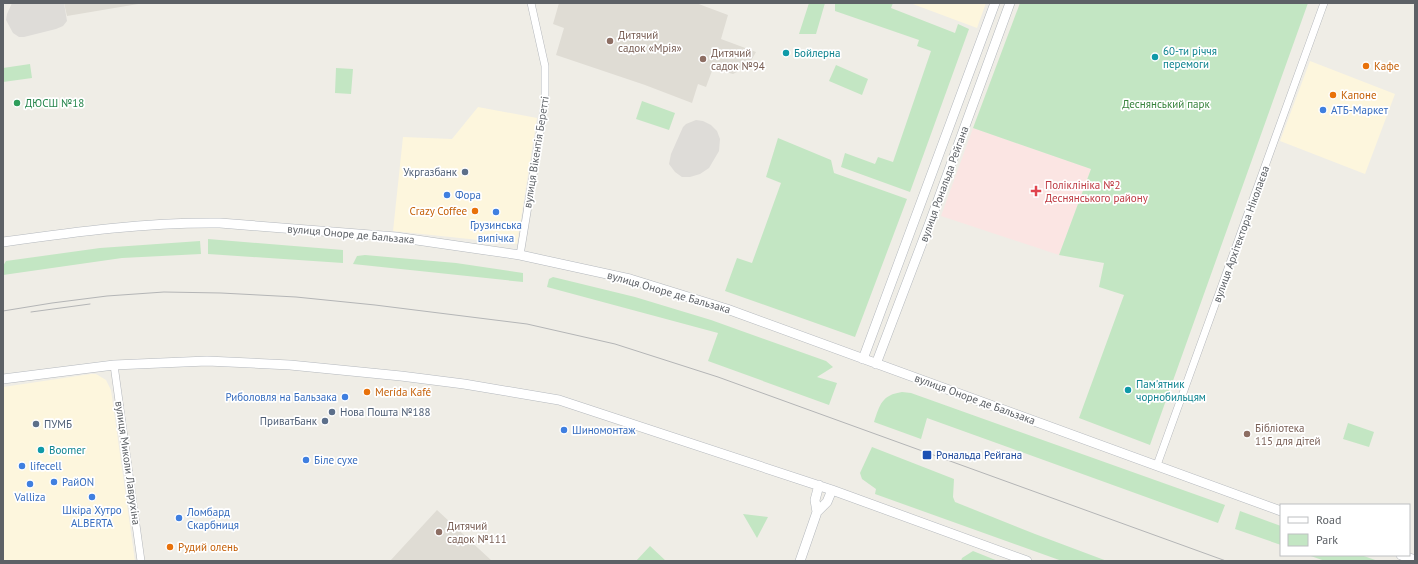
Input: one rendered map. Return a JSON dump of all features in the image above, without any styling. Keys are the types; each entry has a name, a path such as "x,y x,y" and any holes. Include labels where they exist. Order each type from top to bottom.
{"street":[{"name":"вулиця Вікентія Беретті","path":"520,255 545,102 545,66 531,3"},
{"name":"вулиця Рональда Рейгана","path":"863,359 995,3"},
{"name":"вулиця Рональда Рейгана","path":"876,364 930,222 1010,3"},
{"name":"вулиця Архітектора Ніколаєва","path":"1157,465 1324,3"},
{"name":"вулиця Оноре де Бальзака","path":"3,242 83,231 196,223 220,223 396,237 520,255 630,279 727,309 1280,511"},
{"path":"3,379 114,365 207,361 290,366 425,379 543,396 819,485 1027,561"},
{"name":"вулиця Миколи Лаврухіна","path":"114,365 141,561"},
{"path":"817,512 815,500 819,485"},
{"path":"800,561 817,512 827,502 832,490"},
{"path":"1404,556 1415,560"}],"shaded area":[{"path":"12,3 64,3 67,21 63,26 56,29 19,37 13,33 6,20"},
{"path":"64,3 144,3 67,16"},
{"path":"559,3 696,3 728,15 721,39 756,52 748,66 733,74 713,68 706,87 698,84 692,103 645,85 556,55 564,28 553,24"},
{"path":"910,3 986,3 977,28"},
{"path":"1310,61 1395,94 1365,174 1280,141"},
{"path":"478,107 537,118 517,244 393,231 403,137 452,139"},
{"path":"696,120 703,121 711,125 717,131 720,139 719,151 709,168 700,174 690,177 682,177 675,172 669,164 671,154 683,127 686,124"},
{"path":"973,128 1091,169 1059,255 941,216"},
{"name":"РайON","path":"96,374 106,380 111,390 135,561 3,561 3,387"},
{"name":"Дитячий садок №111","path":"437,510 492,561 390,561"}],"green space":[{"path":"809,3 825,3 816,34 799,34"},
{"path":"835,3 893,3 891,8 955,33 958,24 969,29 910,192 841,167 845,153 875,164 878,157 893,162 931,51 917,46 919,40 835,11"},
{"name":"Деснянський парк","path":"1020,3 1308,3 1150,445 1079,418 1124,295 1099,287 1104,263 1059,255 1091,169 973,128"},
{"path":"30,64 32,78 3,82 3,68"},
{"path":"836,65 868,79 862,95 829,81"},
{"path":"336,68 353,69 351,94 335,93"},
{"path":"642,101 675,113 669,130 636,119"},
{"path":"778,138 831,160 834,173 907,199 855,337 725,291 737,258 752,263 781,183 766,177"},
{"path":"208,239 343,250 343,263 208,254"},
{"path":"200,241 201,254 122,258 3,275 3,266 6,261 100,248"},
{"path":"365,255 456,263 523,273 523,282 353,264 357,256"},
{"path":"553,277 635,297 711,320 826,361 833,367 817,377 837,383 829,405 708,361 718,333 547,287 549,279"},
{"path":"902,392 911,393 1225,505 1218,523 927,418 921,439 874,422 883,401 890,395"},
{"path":"1348,423 1374,432 1369,447 1343,439"},
{"path":"872,447 954,479 953,497 955,502 1107,561 1062,561 875,494 876,489 862,479 860,473"},
{"path":"1240,511 1280,526 1280,545 1235,529"},
{"path":"743,514 768,517 757,538"},
{"path":"650,546 666,561 636,561"},
{"path":"973,551 998,561 961,561 962,558"},
{"path":"1311,556 1364,556 1378,561 1325,561"}],"tram line":[{"path":"3,311 107,296 164,292 221,293 296,297 375,305 527,324 615,344 718,377 1226,561"},
{"path":"31,312 90,304"}],"place":[{"name":"Дитячий садок «Мрія»","path":"610,41"},
{"name":"Бойлерна","path":"786,53"},
{"name":"60-ти річчя перемоги","path":"1155,57"},
{"name":"Дитячий садок №94","path":"703,59"},
{"name":"Кафе","path":"1366,66"},
{"name":"Капоне","path":"1333,95"},
{"name":"ДЮСШ №18","path":"17,103"},
{"name":"АТБ-Маркет","path":"1323,110"},
{"name":"Укргазбанк","path":"465,172"},
{"name":"Поліклініка №2 Деснянського району","path":"1036,191"},
{"name":"Фора","path":"447,195"},
{"name":"Crazy Coffee","path":"475,211"},
{"name":"Грузинська випічка","path":"496,212"},
{"name":"Пам'ятник чорнобильцям","path":"1128,390"},
{"name":"Merída Kafé","path":"367,392"},
{"name":"Риболовля на Бальзака","path":"345,397"},
{"name":"Нова Пошта №188","path":"332,412"},
{"name":"ПриватБанк","path":"325,421"},
{"name":"ПУМБ","path":"36,424"},
{"name":"Шиномонтаж","path":"564,430"},
{"name":"Бібліотека 115 для дітей","path":"1247,434"},
{"name":"Boomer","path":"41,450"},
{"name":"Рональда Рейгана","path":"927,455"},
{"name":"Біле сухе","path":"306,460"},
{"name":"lifecell","path":"22,466"},
{"name":"РайON","path":"54,482"},
{"name":"Valliza","path":"30,484"},
{"name":"Шкіра Хутро ALBERTA","path":"92,497"},
{"name":"Ломбард Скарбниця","path":"179,518"},
{"name":"Дитячий садок №111","path":"439,532"},
{"name":"Рудий олень","path":"170,547"}]}
